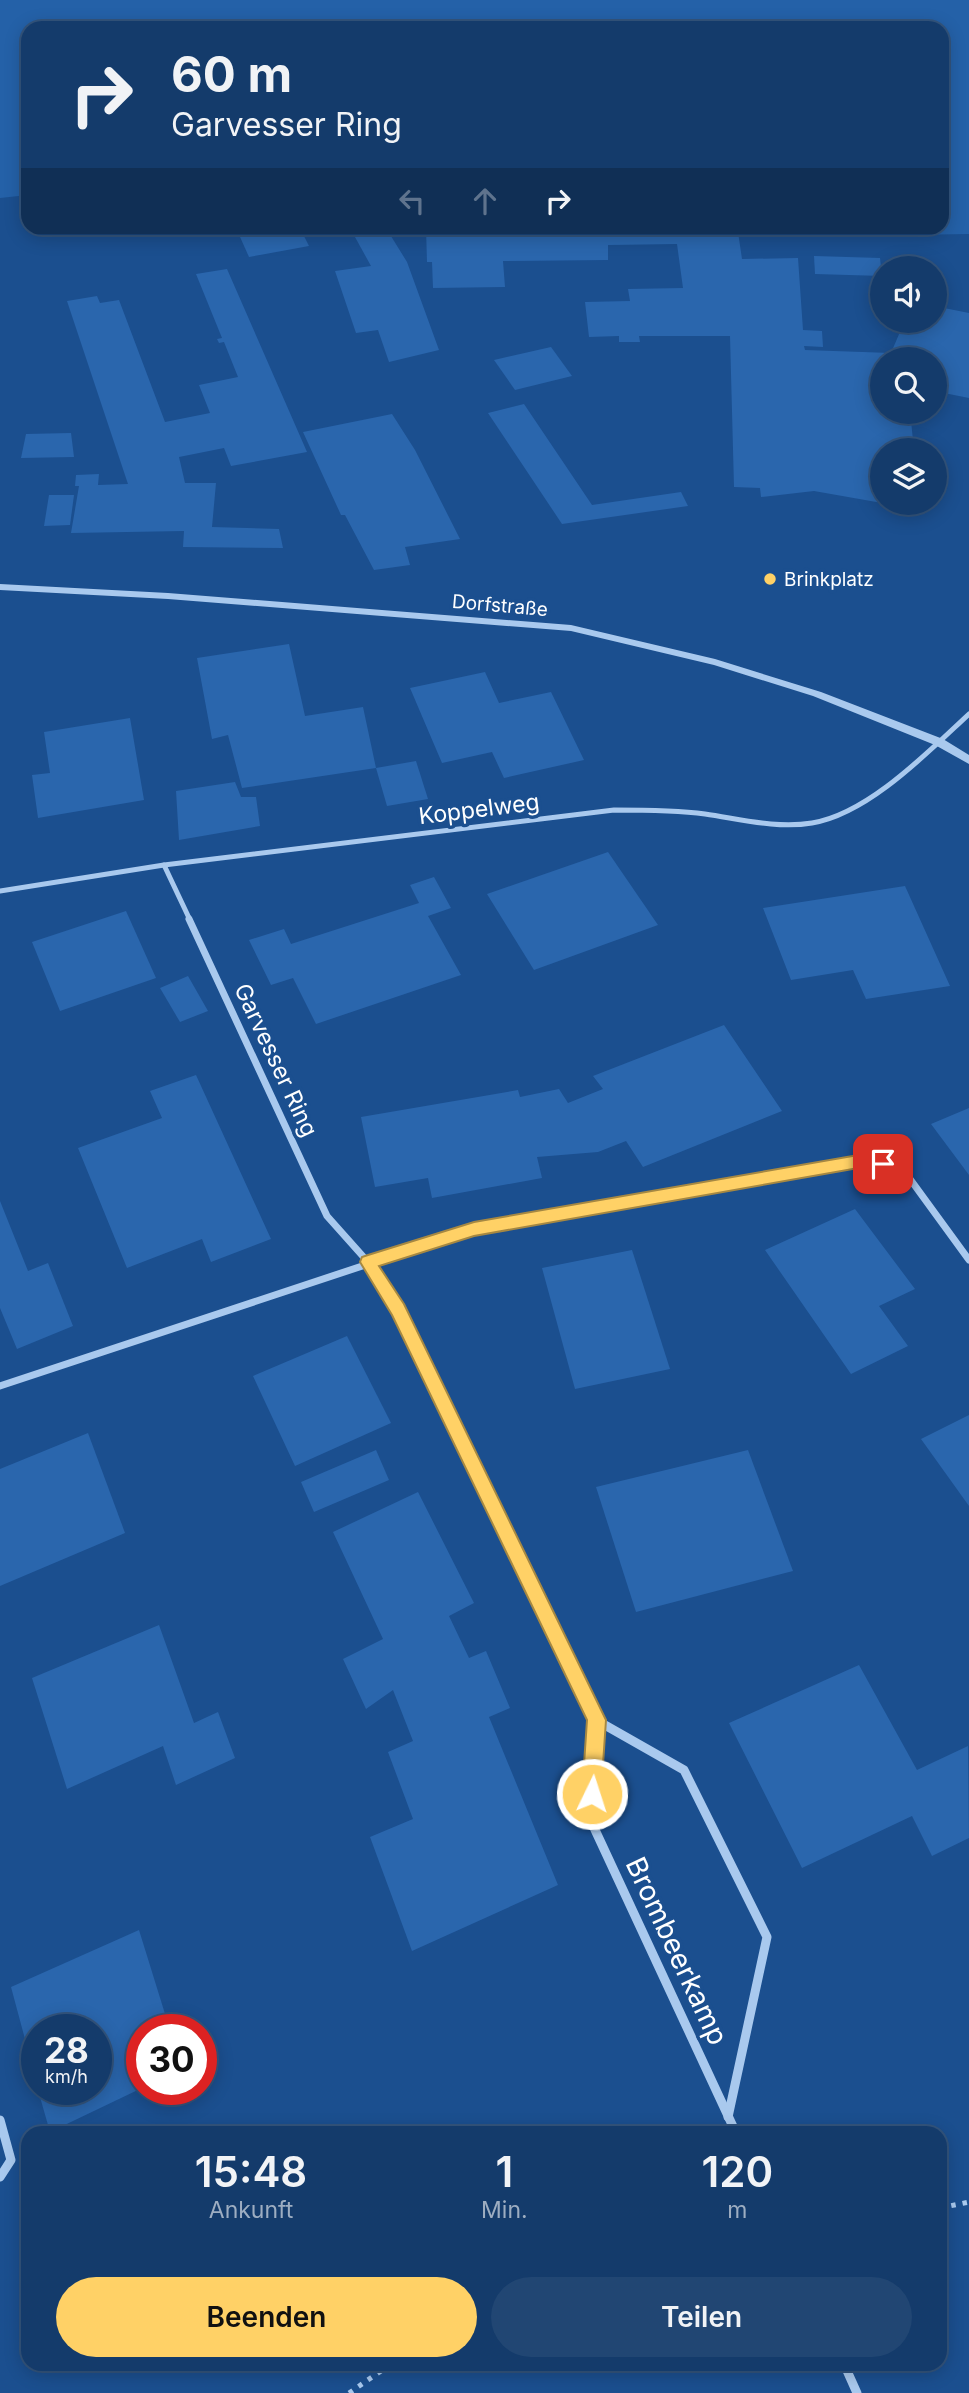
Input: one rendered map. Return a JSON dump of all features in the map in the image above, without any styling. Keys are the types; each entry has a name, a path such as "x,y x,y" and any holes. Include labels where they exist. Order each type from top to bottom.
{"street":[{"name":"Dorfstraße","path":"0,587 168,596 571,628 715,662 817,694 939,741 969,760"},
{"path":"939,741 969,714"},
{"name":"Koppelweg","path":"0,891 164,865 614,810 687,811 769,824 814,823 853,808 939,741"},
{"name":"Garvesser Ring","path":"164,865 327,1216 368,1262"},
{"path":"0,1386 474,1229 864,1161 902,1168 969,1260"},
{"name":"Brombeerkamp","path":"368,1262 398,1310 596,1720 590,1819 732,2126"},
{"name":"Brombeerkamp","path":"596,1720 684,1770 767,1937 728,2117"},
{"path":"0,2120 11,2160 0,2177"},
{"path":"847,2371 858,2393"}],"path":[{"path":"947,2207 969,2202"},
{"path":"349,2393 377,2371"}],"shaded area":[{"path":"0,0 969,0 969,234 949,234 949,21 21,21 21,196 0,198"},
{"path":"781,235 907,235 782,237"}],"building":[{"path":"239,235 304,235 309,246 249,257"},
{"path":"354,235 390,235 407,262 439,350 389,362 378,330 356,333 335,271 371,266"},
{"path":"426,235 738,235 742,259 798,258 803,330 822,331 823,347 804,346 805,350 870,352 870,424 911,424 913,438 870,438 870,501 814,491 761,497 760,488 734,487 730,336 639,336 640,342 619,342 619,336 589,337 585,302 630,301 628,289 683,288 677,244 608,245 608,260 503,261 505,287 433,288 432,262 427,262"},
{"path":"814,256 870,258 870,276 815,274"},
{"path":"227,269 307,452 231,466 224,448 179,457 185,483 216,483 212,527 279,529 283,548 183,547 184,531 71,533 79,486 75,486 76,475 99,474 98,485 128,484 67,301 97,296 100,303 119,300 165,422 210,413 199,385 238,377 224,342 219,343 217,339 222,338 196,274"},
{"path":"947,309 969,313 969,398 947,394 947,347 894,347 899,333 947,333"},
{"path":"551,347 572,376 515,390 494,360"},
{"path":"524,404 592,505 681,492 688,506 562,524 488,413"},
{"path":"392,414 415,450 460,539 405,547 410,565 374,570 345,515 341,515 303,432"},
{"path":"71,433 74,457 21,458 26,434"},
{"path":"49,495 74,495 70,525 44,526"},
{"path":"289,644 305,716 363,707 376,768 242,788 228,735 212,739 197,658"},
{"path":"485,672 499,703 551,692 584,760 504,778 492,752 442,763 410,688"},
{"path":"130,718 144,800 38,818 32,775 50,773 44,732"},
{"path":"416,761 428,799 387,806 376,768"},
{"path":"235,782 241,797 256,797 260,826 179,840 176,791"},
{"path":"608,852 658,925 534,970 487,894"},
{"path":"434,877 451,908 428,916 461,975 316,1024 293,978 271,985 249,940 284,929 291,944 419,903 410,885"},
{"path":"905,886 950,986 866,999 853,970 791,980 763,908"},
{"path":"126,911 156,978 60,1011 32,942"},
{"path":"188,976 208,1011 180,1022 160,988"},
{"path":"724,1025 782,1111 643,1167 626,1141 598,1152 537,1157 542,1178 432,1198 428,1178 375,1187 361,1117 518,1090 520,1097 559,1089 568,1103 603,1089 593,1076"},
{"path":"196,1075 271,1239 211,1262 202,1239 127,1268 78,1148 162,1118 150,1091"},
{"path":"969,1108 969,1175 931,1124"},
{"path":"0,1201 28,1271 48,1263 73,1326 17,1349 0,1308"},
{"path":"855,1209 915,1289 879,1306 908,1346 851,1374 765,1250"},
{"path":"632,1250 670,1369 575,1389 542,1268"},
{"path":"347,1336 391,1423 295,1466 253,1376"},
{"path":"969,1415 969,1506 921,1439"},
{"path":"88,1433 125,1533 0,1586 0,1469"},
{"path":"376,1450 389,1480 314,1512 301,1482"},
{"path":"748,1450 793,1571 636,1612 596,1487"},
{"path":"418,1492 474,1603 449,1616 469,1658 486,1651 510,1708 489,1717 558,1885 412,1951 370,1837 413,1819 388,1752 413,1741 393,1690 366,1709 343,1659 383,1639 333,1532"},
{"path":"159,1625 194,1723 218,1712 235,1758 176,1785 163,1746 67,1789 32,1678"},
{"path":"859,1665 917,1770 968,1746 969,1838 932,1856 912,1816 802,1868 729,1723"},
{"path":"139,1930 165,2014 126,2014 126,2096 112,2102 112,2014 21,2014 21,2024 11,1987"},
{"path":"42,2105 106,2105 63,2126 48,2126"}],"place":[{"name":"Brinkplatz","path":"770,579"}],"route":[{"path":"592,1794 596,1720 398,1310 368,1262 474,1229 864,1161 883,1164"}]}
